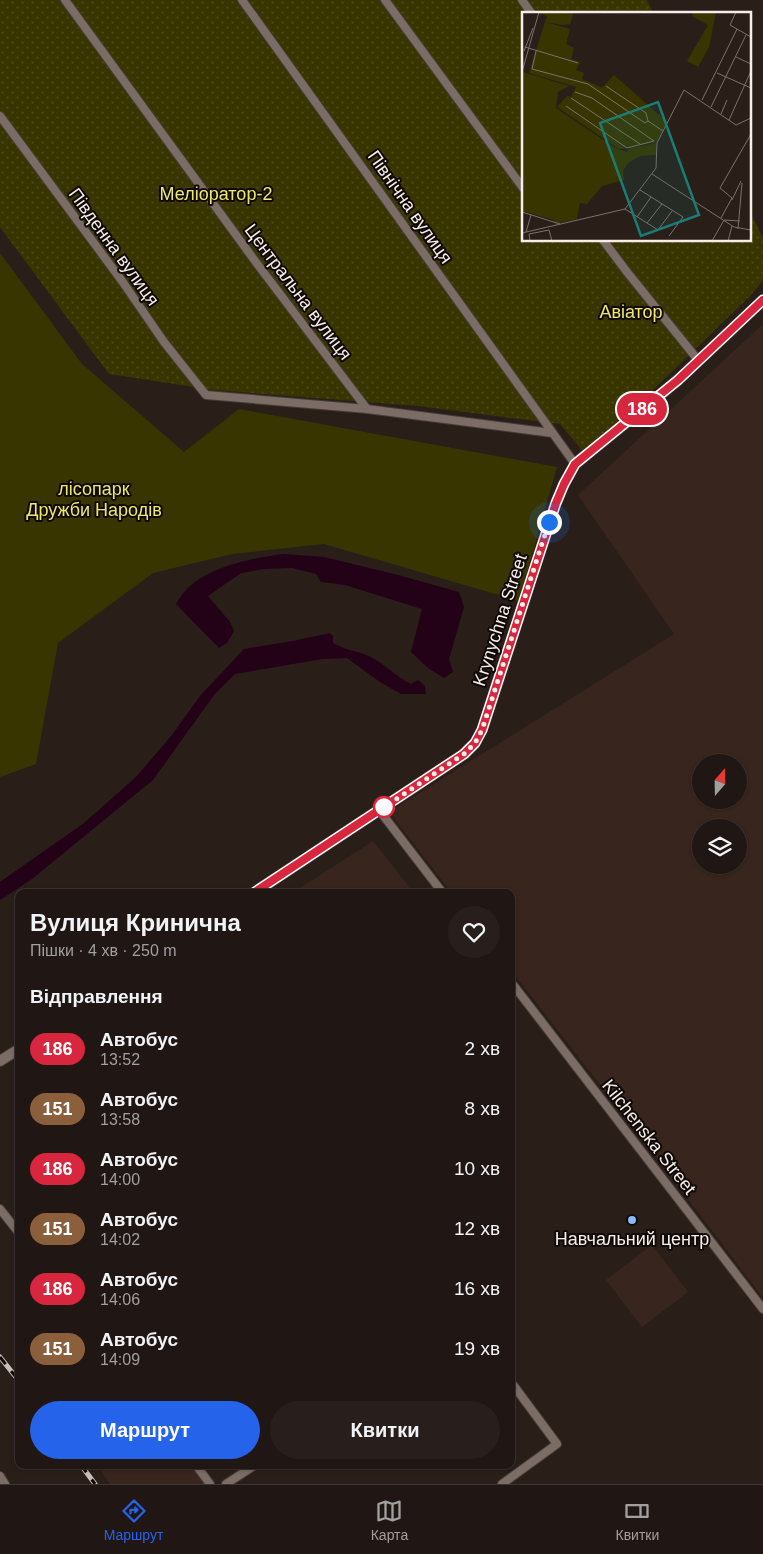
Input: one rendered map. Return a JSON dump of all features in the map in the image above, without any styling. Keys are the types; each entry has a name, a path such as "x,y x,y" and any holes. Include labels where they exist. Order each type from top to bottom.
{"street":[{"name":"Центральна вулиця","path":"64,0 255,261 367,408"},
{"name":"Північна вулиця","path":"242,0 575,464"},
{"path":"385,0 522,187"},
{"path":"522,0 531,12"},
{"name":"Південна вулиця","path":"0,116 164,342 206,395 367,408"},
{"path":"604,241 698,360"},
{"name":"Krynychna Street","path":"260,889 464,754 475,743 482,730 556,503 575,464 678,380 763,300"},
{"path":"367,408 552,433"},
{"path":"379,810 440,889"},
{"name":"Kilchenska Street","path":"515,987 763,1309"},
{"path":"0,1062 15,1052"},
{"path":"0,1209 15,1228"},
{"path":"502,1484 557,1444 515,1387"},
{"path":"199,1469 210,1484"},
{"path":"226,1484 248,1469"},
{"path":"0,1476 5,1484"}],"shaded area":[{"path":"763,324 763,1298 515,975 515,889 449,889 389,812 674,634 578,495"},
{"path":"283,554 324,557 459,592 464,607 449,659 453,672 444,678 428,668 411,652 422,609 345,585 321,582 316,574 292,568 264,569 241,573 208,596 230,622 234,631 227,643 219,648 176,604 195,582 206,575 244,561"},
{"path":"330,633 333,636 333,643 371,657 411,684 418,680 425,686 426,694 401,694 380,682 347,658 322,659 235,674 214,695 153,780 32,879 0,900 0,882 84,823 136,777 172,735 200,696 244,649"},
{"path":"373,841 411,889 299,889"},
{"path":"652,1245 688,1292 642,1327 606,1280"},
{"path":"100,1469 195,1469 206,1484 110,1484"}],"green space":[{"name":"Меліоратор-2","path":"0,0 647,0 653,12 522,12 522,241 750,241 750,212 763,238 763,280 751,295 586,455 560,424 418,406 214,390 109,374 0,227"},
{"name":"лісопарк Дружби Народів","path":"0,253 82,364 184,452 239,409 557,467 519,601 324,544 232,554 153,573 58,643 36,764 0,777"}],"railway":[{"path":"0,1357 15,1376"},
{"path":"84,1469 95,1484"}],"bus line":[{"name":"186","path":"260,889 464,754 475,743 482,730 556,503 575,464 678,380 763,300"}],"place":[{"name":"Навчальний центр","path":"632,1220"}],"route":[{"path":"384,807 464,754 475,743 482,730 549,522"}],"park label":[{"name":"Авіатор","path":"631,312"}]}
